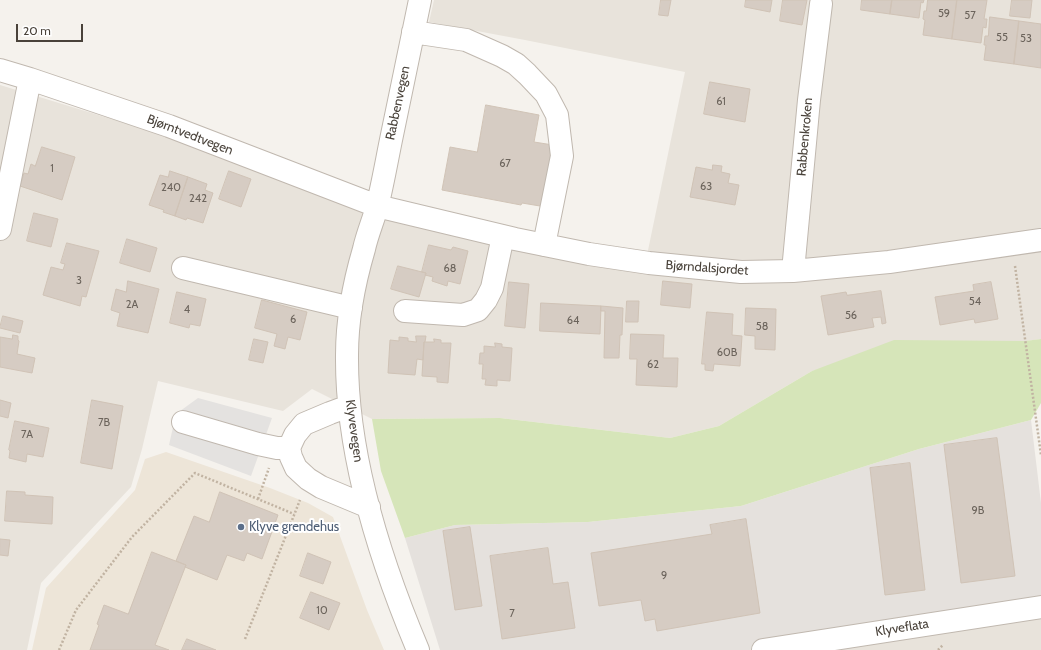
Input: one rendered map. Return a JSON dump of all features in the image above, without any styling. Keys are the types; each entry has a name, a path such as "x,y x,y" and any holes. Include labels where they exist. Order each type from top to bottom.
{"street":[{"name":"Rabbenvegen","path":"377,206 420,0"},
{"name":"Rabbenkroken","path":"793,270 809,100 821,4"},
{"path":"413,32 466,40 502,56 516,64 528,74 546,94 557,115 562,156 544,245"},
{"name":"Bjørntvedtvegen","path":"0,70 169,126 377,206"},
{"path":"0,229 30,79"},
{"name":"Bjørndalsjordet","path":"377,206 544,245 649,263 741,272 793,270 889,262 1041,240"},
{"name":"Klyvevegen","path":"377,206 362,256 351,308 347,354 349,406 354,444 369,507 400,607 418,650"},
{"path":"405,311 463,316 478,310 486,300 492,288 503,236"},
{"path":"183,268 351,308"},
{"path":"283,448 304,424 349,406"},
{"path":"183,422 283,448 291,457 296,468 308,479 321,487 369,507"},
{"name":"Klyveflata","path":"763,650 1041,607"}],"path":[{"path":"1012,244 1041,455"},
{"path":"258,499 283,448"},
{"path":"59,650 76,610 132,537 195,473 294,514"},
{"path":"245,639 308,479"}],"shaded area":[{"path":"434,0 1041,0 1041,339 812,371 719,426 670,438 500,418 372,419 312,389 283,411 158,381 142,449 131,487 41,583 27,650 0,650 0,85 390,204 646,260 685,72 429,22"},
{"path":"198,398 272,418 251,476 169,445 176,414"},
{"path":"1031,420 1041,503 1041,611 749,650 440,650 405,538 455,525 588,522 741,506 919,449"},
{"path":"166,452 270,488 308,503 333,517 367,610 384,650 32,650 46,588 135,490 145,459"},
{"path":"1041,611 1041,650 749,650"}],"green space":[{"path":"1041,339 1041,403 1031,420 919,449 741,506 588,522 455,525 405,538 381,471 372,419 500,418 670,438 719,426 812,371 894,340 1025,341"}],"building":[{"path":"661,0 671,0 668,16 659,15"},
{"path":"746,0 772,0 770,12 745,7"},
{"path":"783,0 807,0 802,25 780,21"},
{"path":"862,0 892,0 890,14 861,10"},
{"path":"892,0 924,0 923,3 921,2 919,18 890,14"},
{"path":"928,0 957,0 952,39 923,35 925,20 923,19 924,11 926,11"},
{"path":"957,0 987,0 984,19 987,19 986,28 983,27 981,43 952,39"},
{"path":"1012,0 1032,0 1030,18 1010,16"},
{"path":"990,17 1019,21 1014,64 984,60 986,45 984,45 985,36 988,36"},
{"path":"1019,21 1041,24 1041,68 1014,64"},
{"path":"710,82 750,89 745,122 704,114"},
{"path":"486,105 539,115 534,142 553,145 546,197 540,206 522,203 521,205 442,190 450,147 477,152"},
{"path":"42,147 75,157 62,200 20,186 24,173 28,174 31,164 35,166"},
{"path":"713,165 722,166 721,172 730,174 728,183 739,185 735,205 690,197 696,167 712,170"},
{"path":"170,171 188,177 175,216 163,212 164,210 149,205 160,175 168,177"},
{"path":"229,171 251,179 241,207 219,199"},
{"path":"188,177 207,184 205,190 213,193 203,223 187,218 186,220 175,216"},
{"path":"34,213 58,219 51,247 27,241"},
{"path":"127,239 157,248 150,272 120,263"},
{"path":"67,243 99,251 86,297 82,296 80,306 43,295 51,267 63,270 65,264 61,263"},
{"path":"429,245 451,250 453,247 468,251 460,284 448,281 447,286 432,281 433,277 425,275 426,273 422,272"},
{"path":"398,266 426,273 419,297 391,289"},
{"path":"128,281 159,289 148,333 117,326 120,313 111,310 116,289 126,292"},
{"path":"663,281 692,284 690,308 661,305"},
{"path":"509,282 529,284 525,328 505,326"},
{"path":"991,282 998,319 975,323 974,319 940,325 935,297 974,291 973,285"},
{"path":"881,291 886,323 882,324 881,317 872,318 874,327 828,335 821,296 846,292 847,295"},
{"path":"177,292 206,299 200,326 190,324 189,328 170,323"},
{"path":"262,300 307,312 300,340 288,337 285,349 274,346 277,334 255,328"},
{"path":"627,301 639,301 638,322 626,322"},
{"path":"541,303 601,306 600,334 540,331"},
{"path":"601,306 623,308 619,358 604,358 605,311 601,311"},
{"path":"746,308 776,309 775,350 755,349 755,336 745,335"},
{"path":"707,312 733,314 732,335 742,336 740,366 714,364 713,371 705,370 705,364 702,364"},
{"path":"3,316 23,321 20,333 0,328"},
{"path":"631,334 664,335 663,358 678,358 677,387 636,385 637,359 630,359"},
{"path":"13,335 18,336 19,341 17,354 35,358 32,373 0,367 0,337 12,339"},
{"path":"416,336 426,336 424,342 423,360 417,359 415,375 388,373 390,340 399,341 399,337 408,338 408,341 416,342"},
{"path":"254,339 268,342 263,363 249,360"},
{"path":"434,339 441,340 441,343 451,343 448,383 437,382 437,377 422,376 424,342 434,342"},
{"path":"495,343 502,344 502,347 512,348 510,381 497,380 497,386 485,385 486,379 482,379 483,364 479,364 480,353 484,353 484,346 495,347"},
{"path":"0,400 11,403 8,418 0,416"},
{"path":"92,400 123,406 112,469 81,463"},
{"path":"15,421 49,428 43,457 27,454 26,462 9,458 9,450"},
{"path":"997,438 1015,576 961,583 944,445"},
{"path":"910,463 925,590 885,595 870,468"},
{"path":"7,491 25,492 25,495 53,497 52,524 5,521"},
{"path":"220,492 278,515 262,559 247,553 244,561 227,555 217,580 185,567 186,565 176,561 194,516 209,522"},
{"path":"746,519 760,613 657,631 655,619 645,621 641,600 599,606 591,553 712,534 710,525"},
{"path":"470,527 482,606 455,610 443,531"},
{"path":"0,539 10,540 8,556 0,555"},
{"path":"548,548 553,584 568,582 575,628 502,639 490,556"},
{"path":"152,552 186,565 155,645 169,650 90,650 104,605 128,614"},
{"path":"308,553 331,562 323,584 300,576"},
{"path":"311,592 340,603 329,630 300,618"},
{"path":"187,639 216,650 182,650"}],"place":[{"name":"Klyve grendehus","path":"241,527"}]}
